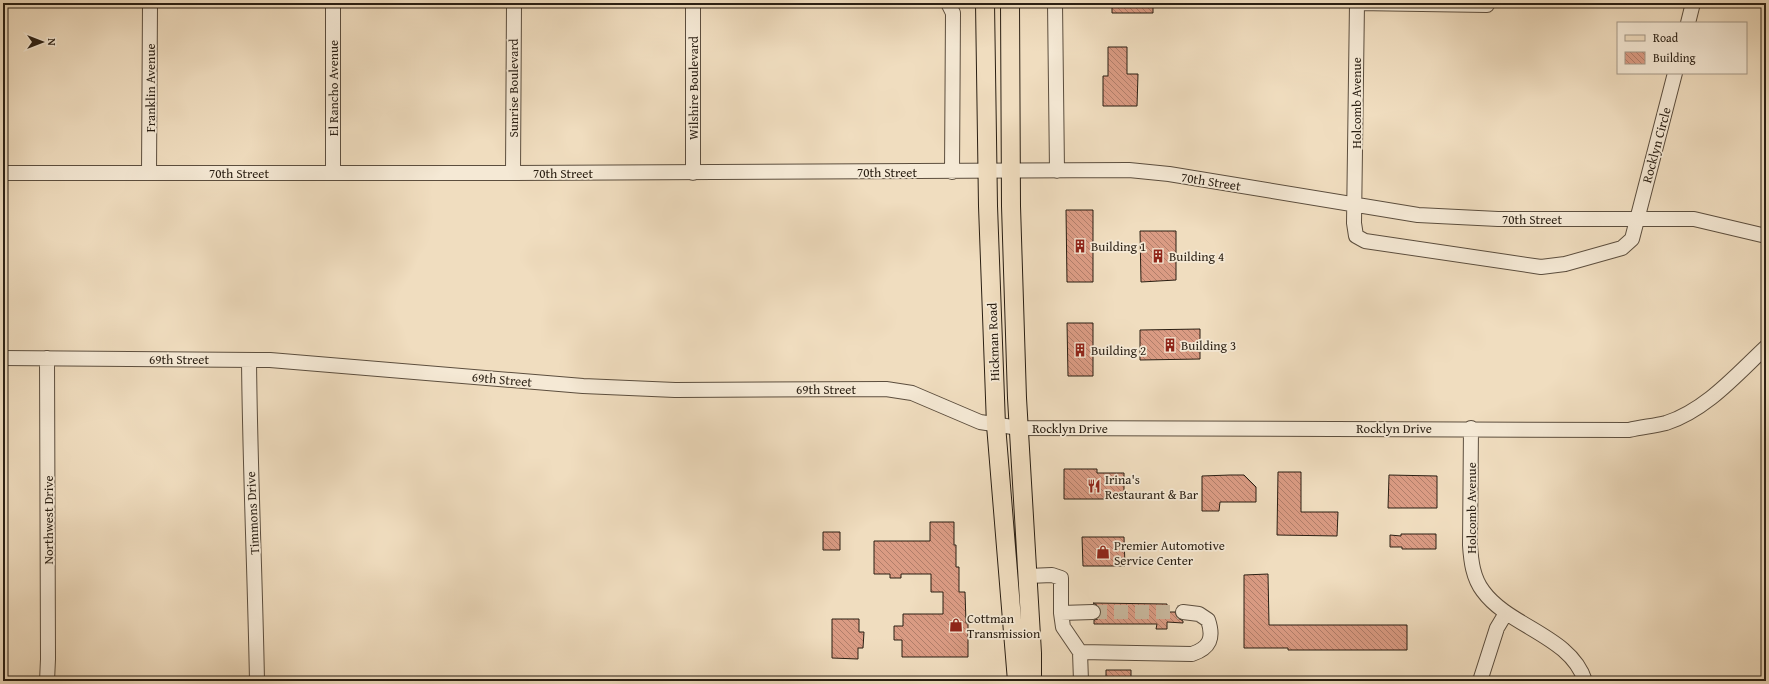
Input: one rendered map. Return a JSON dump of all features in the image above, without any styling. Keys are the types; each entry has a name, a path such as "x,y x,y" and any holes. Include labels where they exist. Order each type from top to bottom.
{"main road":[{"name":"Hickman Road","path":"985,3 987,172 996,425 1017,681"},
{"name":"Hickman Road","path":"1010,3 1011,171 1019,428 1032,653 1032,681"}],"street":[{"name":"Franklin Avenue","path":"149,173 150,3"},
{"name":"El Rancho Avenue","path":"333,173 334,3"},
{"name":"Sunrise Boulevard","path":"513,173 514,3"},
{"name":"Wilshire Boulevard","path":"693,3 693,173"},
{"path":"948,3 953,13 952,172"},
{"path":"1055,3 1057,171"},
{"path":"1357,3 1487,5"},
{"name":"Holcomb Avenue","path":"1357,3 1354,223 1356,236 1365,241 1541,267 1565,264 1622,248 1632,239 1637,218"},
{"path":"1688,22 1693,3"},
{"name":"Rocklyn Circle","path":"1637,218 1675,74"},
{"name":"70th Street","path":"3,173 693,173 1129,170 1169,174 1418,215 1544,220 1637,218 1694,219 1766,236"},
{"name":"Rocklyn Drive","path":"996,425 1019,428 1471,428 1629,430 1666,423 1694,410 1706,402 1766,347"},
{"name":"69th Street","path":"3,358 270,360 583,386 675,390 886,389 912,394 980,422 996,425"},
{"name":"Northwest Drive","path":"47,358 47,681"},
{"name":"Timmons Drive","path":"249,360 250,453 257,674"},
{"name":"Holcomb Avenue","path":"1471,428 1470,545 1471,564 1476,578 1483,592 1506,613 1571,656 1582,673 1585,681"},
{"path":"1028,576 1052,575 1061,578 1061,613 1063,627 1080,652 1081,681"},
{"path":"1061,613 1093,612"},
{"path":"1080,652 1192,654 1200,651 1208,643 1210,637 1208,620 1199,614 1183,612"},
{"path":"1480,681 1497,628 1506,613"}],"building":[{"path":"1112,3 1153,3 1153,13 1112,13"},
{"path":"1108,47 1127,47 1127,74 1138,74 1137,106 1103,106 1103,76 1108,76"},
{"name":"Building 1","path":"1066,210 1093,210 1093,282 1067,282"},
{"name":"Building 4","path":"1140,231 1176,231 1176,280 1141,282"},
{"name":"Building 2","path":"1067,323 1093,323 1093,376 1068,376"},
{"name":"Building 3","path":"1200,329 1200,359 1140,360 1140,330"},
{"name":"Irina's Restaurant & Bar","path":"1064,469 1097,469 1097,473 1124,473 1124,499 1064,499"},
{"path":"1278,472 1301,472 1301,512 1338,512 1337,536 1277,535"},
{"path":"1244,475 1256,487 1256,502 1220,502 1219,511 1202,511 1202,476"},
{"path":"1389,475 1437,476 1437,508 1388,508"},
{"path":"930,522 954,522 956,567 959,567 959,592 965,592 966,623 968,623 968,657 902,657 902,640 894,640 894,626 903,626 903,614 943,614 943,592 931,592 931,574 901,574 901,578 890,578 890,574 874,574 874,541 930,541"},
{"path":"823,532 840,532 840,550 823,550"},
{"path":"1401,534 1436,534 1436,549 1402,549 1402,547 1390,547 1390,535 1401,536"},
{"name":"Premier Automotive Service Center","path":"1082,537 1124,537 1125,566 1083,566"},
{"path":"1268,574 1269,625 1407,625 1407,650 1288,650 1288,648 1244,648 1244,575"},
{"path":"1093,603 1167,604 1167,612 1175,612 1183,623 1167,622 1167,629 1156,629 1157,624 1094,624 1094,620 1098,619 1101,612 1100,607"},
{"path":"832,619 859,619 859,632 864,632 863,648 858,648 858,659 832,658"},
{"path":"1106,670 1131,670 1131,681 1106,681"}],"tunnel":[{"path":"1093,612 1183,612"}],"place":[{"name":"Building 1","path":"1080,246"},
{"name":"Building 4","path":"1158,256"},
{"name":"Building 3","path":"1170,345"},
{"name":"Building 2","path":"1080,350"},
{"name":"Irina's Restaurant & Bar","path":"1094,486"},
{"name":"Premier Automotive Service Center","path":"1103,552"},
{"name":"Cottman Transmission","path":"956,625"}]}
